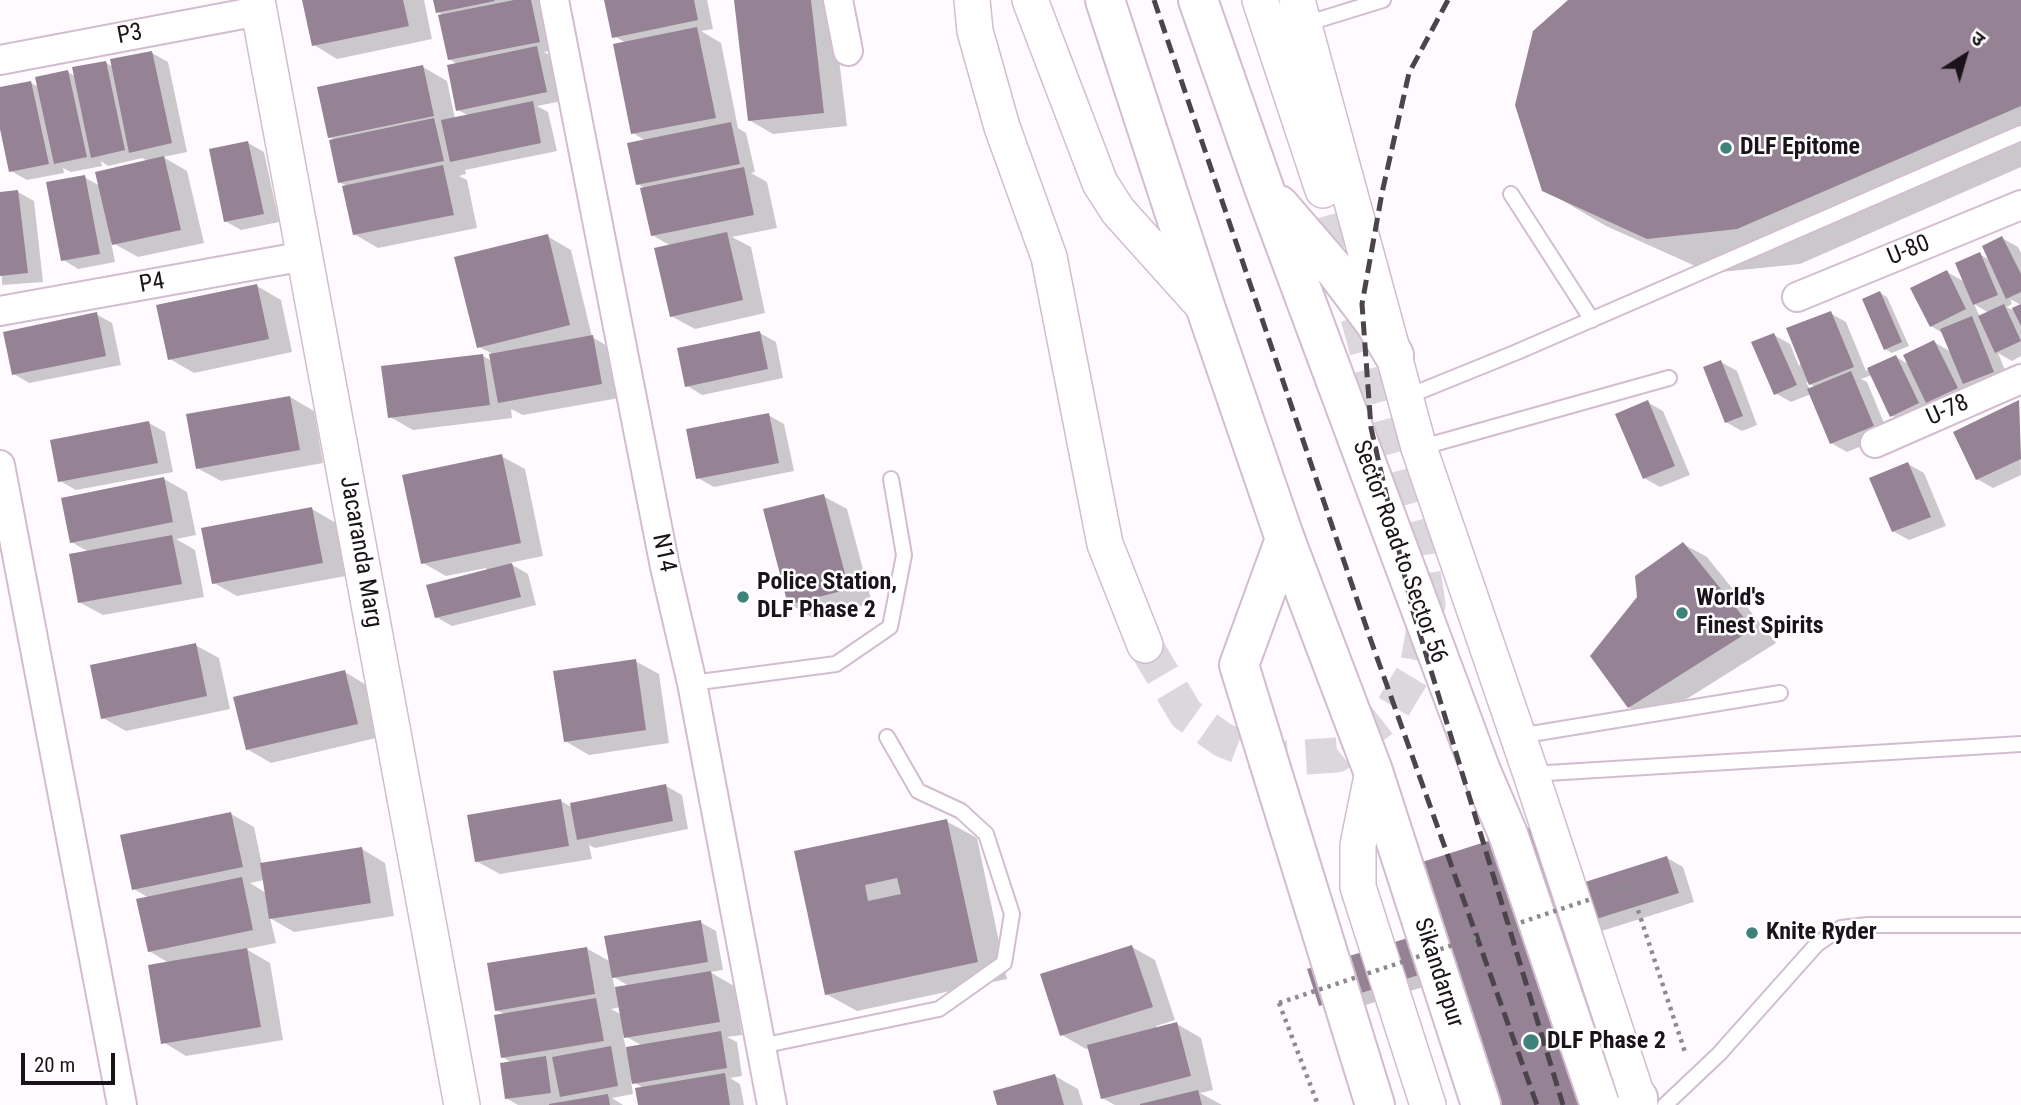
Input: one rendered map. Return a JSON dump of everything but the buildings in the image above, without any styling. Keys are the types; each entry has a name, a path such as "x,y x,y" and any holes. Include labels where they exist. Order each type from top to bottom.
{"main road":[{"path":"1105,0 1285,539 1239,665 1375,1105"},
{"name":"Sector Road to Sector 56","path":"1198,0 1264,188 1480,771 1507,834 1600,1105"},
{"path":"1264,188 1335,270 1375,323 1394,355"},
{"name":"Sikandarpur","path":"1285,539 1373,771 1481,1105"}],"street":[{"name":"N14","path":"554,0 665,567 692,683 772,1105"},
{"path":"838,0 849,51"},
{"path":"972,0 975,31 1002,127 1049,257 1105,544 1145,645"},
{"path":"1030,0 1100,183 1118,211 1206,309"},
{"path":"1260,0 1323,190"},
{"name":"P3","path":"0,60 258,5"},
{"name":"Jacaranda Marg","path":"258,5 462,1105"},
{"path":"1301,12 1419,449 1645,1103"},
{"name":"U-80","path":"1797,297 2021,205"},
{"name":"P4","path":"0,311 305,256"},
{"name":"U-78","path":"1875,443 2021,379"},
{"path":"0,465 122,1105"},
{"path":"1373,771 1358,845 1358,887 1428,1105"}],"lane":[{"path":"1301,12 1383,0"},
{"path":"1406,397 1592,320 2021,133"},
{"path":"1511,194 1592,320"},
{"path":"1419,449 1669,377"},
{"path":"692,683 836,664 890,627 904,555 891,479"},
{"path":"1518,737 1780,693"},
{"path":"761,1046 939,1009 1004,962 1012,914 986,834 961,811 918,791 887,737"},
{"path":"1531,774 2021,744"},
{"path":"1645,1103 1719,1054 1817,944 1841,928 1868,925 2021,925"}],"path":[{"path":"1318,1105 1279,1003 1630,886 1678,1030"}],"tunnel":[{"path":"1145,645 1186,714 1223,740 1272,759 1337,755 1389,714 1417,668 1428,604 1417,532 1323,190"}],"railway":[{"path":"1154,0 1370,638 1537,1105"},
{"path":"1448,0 1409,73 1382,193 1362,304 1371,428 1412,608 1563,1105"}],"place":[{"name":"DLF Epitome","path":"1726,148"},
{"name":"Police Station, DLF Phase 2","path":"743,597"},
{"name":"World's Finest Spirits","path":"1682,613"},
{"name":"Knite Ryder","path":"1752,933"},
{"name":"DLF Phase 2","path":"1531,1042"}]}
